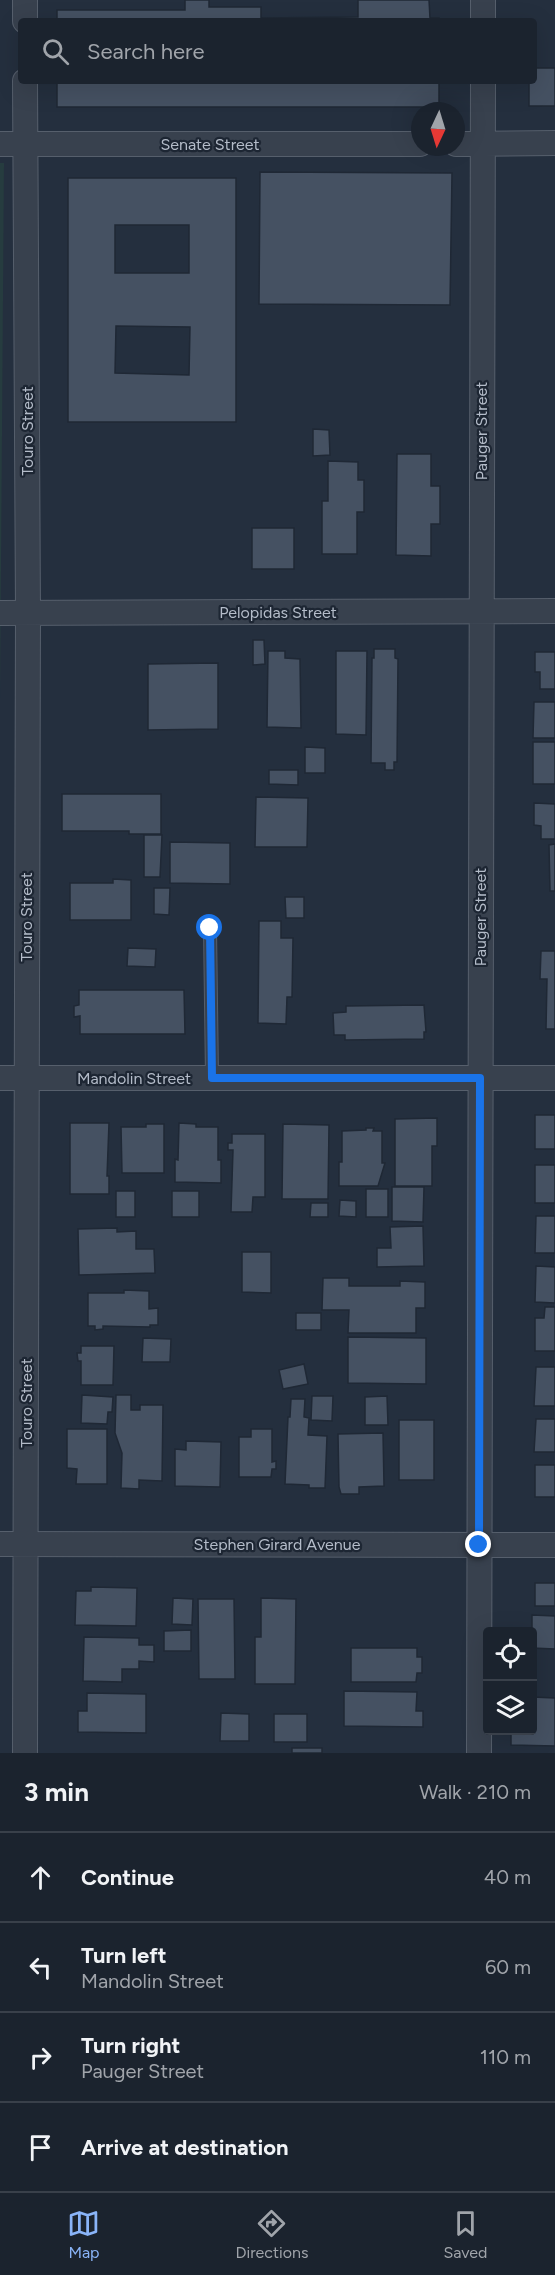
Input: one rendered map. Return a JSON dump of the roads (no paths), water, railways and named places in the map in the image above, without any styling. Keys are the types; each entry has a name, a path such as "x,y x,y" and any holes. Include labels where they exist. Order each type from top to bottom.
{"street":[{"path":"25,0 25,18"},
{"path":"483,0 483,18"},
{"name":"Touro Street","path":"25,84 28,613 25,1753"},
{"name":"Pauger Street","path":"479,1753 483,84"},
{"path":"465,144 555,143"},
{"name":"Senate Street","path":"0,144 411,144"},
{"name":"Pelopidas Street","path":"0,613 555,611"},
{"name":"Mandolin Street","path":"0,1078 555,1078"},
{"name":"Stephen Girard Avenue","path":"0,1544 555,1545"}],"lane":[{"path":"210,928 212,1078"}]}
